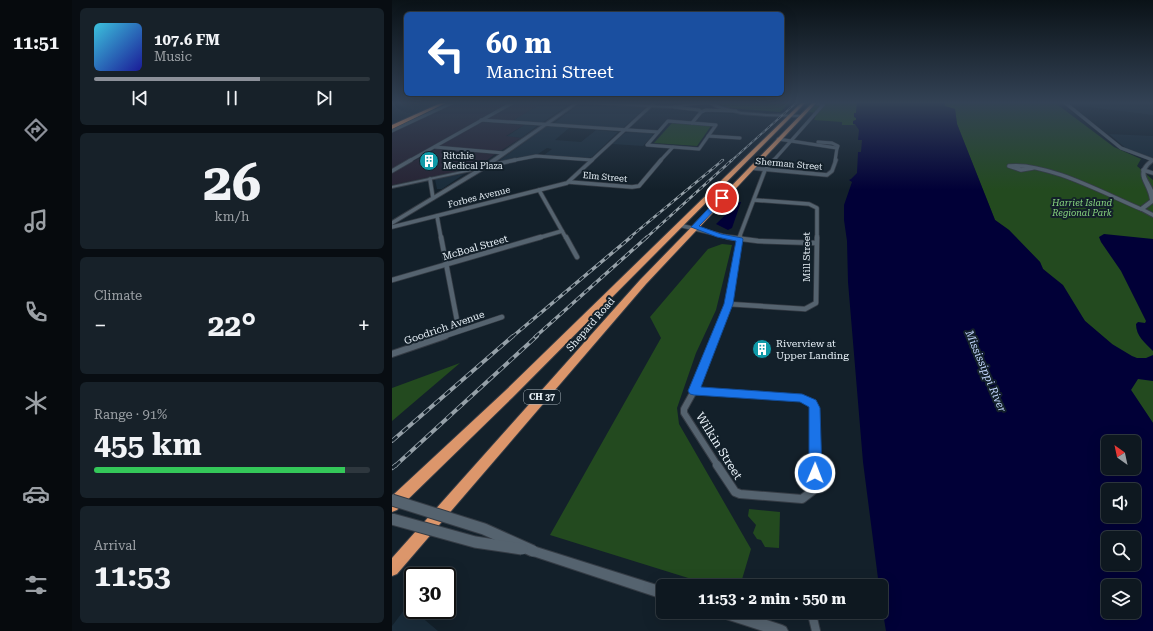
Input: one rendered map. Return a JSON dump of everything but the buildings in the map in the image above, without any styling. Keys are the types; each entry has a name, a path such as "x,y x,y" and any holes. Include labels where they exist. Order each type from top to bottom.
{"highway":[{"name":"Shepard Road","path":"392,505 509,394 773,131"},
{"name":"Shepard Road","path":"392,570 629,298 785,131"}],"main road":[{"path":"392,223 482,168 536,131"},
{"path":"1141,210 1152,201 1153,195 1143,178 1143,170 1147,164 1153,160"},
{"path":"392,187 482,168"},
{"path":"1141,210 1153,214"},
{"path":"392,500 484,529 533,551 656,591"},
{"path":"392,519 474,542 533,551"},
{"path":"745,619 782,631"}],"street":[{"path":"392,171 462,131"},
{"path":"568,182 622,131"},
{"path":"649,131 658,132"},
{"path":"658,132 647,145 700,149 711,131"},
{"path":"694,391 728,304 740,239 766,170 799,131"},
{"path":"1100,131 1121,148 1153,160"},
{"path":"708,136 740,138"},
{"path":"778,139 791,141"},
{"name":"Sherman Street","path":"751,168 827,175 832,172 837,148 791,141"},
{"path":"434,147 504,153"},
{"name":"Elm Street","path":"568,182 632,187 640,186 673,147"},
{"path":"482,168 536,156 592,160"},
{"path":"1033,168 1029,170 1016,170 1009,166 1023,165 1054,172 1141,210"},
{"path":"1143,170 1153,173"},
{"path":"430,179 433,198"},
{"name":"Forbes Avenue","path":"392,227 568,182"},
{"path":"539,190 577,257"},
{"name":"Mill Street","path":"728,304 806,309 812,307 816,303 816,206 809,204 754,200"},
{"path":"437,216 459,331"},
{"path":"679,225 694,227 720,236 740,239 816,242"},
{"name":"McBoal Street","path":"392,280 562,231"},
{"name":"Goodrich Avenue","path":"392,354 502,317"},
{"name":"Wilkin Street","path":"694,391 802,398 812,404 815,408 815,489 802,500 740,494 735,492 684,413 684,409 694,391"},
{"path":"813,619 816,631"}],"shaded area":[{"path":"392,131 458,131 392,169"},
{"path":"464,131 513,131 506,136 521,138 502,150 494,151 441,147 440,145"},
{"path":"514,131 530,131 521,138 506,137"},
{"path":"540,131 565,131 555,140 581,142 594,131 618,132 592,157 587,158 544,155 552,149 547,148 538,154 500,160"},
{"path":"625,133 651,133 653,135 643,146 612,144"},
{"path":"1109,134 1153,136 1153,158 1128,150"},
{"path":"436,149 495,154 476,167 392,185 392,173"},
{"path":"464,174 442,189 437,189 435,179"},
{"path":"404,610 404,619 424,619 438,631 392,631 392,626"}],"green space":[{"path":"664,131 707,131 697,146 654,143"},
{"name":"Harriet Island Regional Park","path":"960,131 1093,131 1114,147 1141,159 1137,166 1153,180 1153,423 1131,390 1112,344 1085,321 1052,277 1043,269 1040,262 1009,230 995,220"},
{"path":"722,244 732,245 716,310 696,353 677,408 679,424 751,549 742,579 691,579 550,535 661,338 650,317 708,249"},
{"path":"460,363 392,421 392,388"},
{"path":"749,509 780,512 779,548 765,547 761,540 757,539 753,533 756,525 748,516"}],"water":[{"name":"Mississippi River","path":"859,131 960,131 995,220 1009,230 1040,262 1043,269 1063,285 1085,321 1112,344 1132,356 1137,358 1146,358 1153,355 1153,381 1138,379 1131,390 1153,423 1153,631 886,631 884,619 888,619 888,579 878,579 863,462 848,282 847,241 844,220 844,205 852,182 849,180 857,173 858,152 861,152 862,140 858,140"},
{"path":"739,202 741,202 732,228 728,230 716,224"},
{"path":"1104,234 1153,239 1153,351 1142,339 1136,328 1136,324 1138,322 1145,323 1146,321 1121,271 1101,242 1099,237"}],"railway":[{"path":"731,161 764,131"},
{"path":"629,238 723,160 721,161"},
{"path":"646,238 732,160"},
{"path":"512,337 631,237"},
{"path":"535,337 647,237"},
{"path":"392,441 513,336"},
{"path":"395,466 537,336"},
{"path":"392,468 396,465"}],"place":[{"name":"Ritchie Medical Plaza","path":"429,161"},
{"name":"Riverview at Upper Landing","path":"762,349"}],"route":[{"path":"722,198 694,227 701,228 720,236 740,239 738,254 728,304 694,391 802,398 807,400 815,408 815,473"}]}
